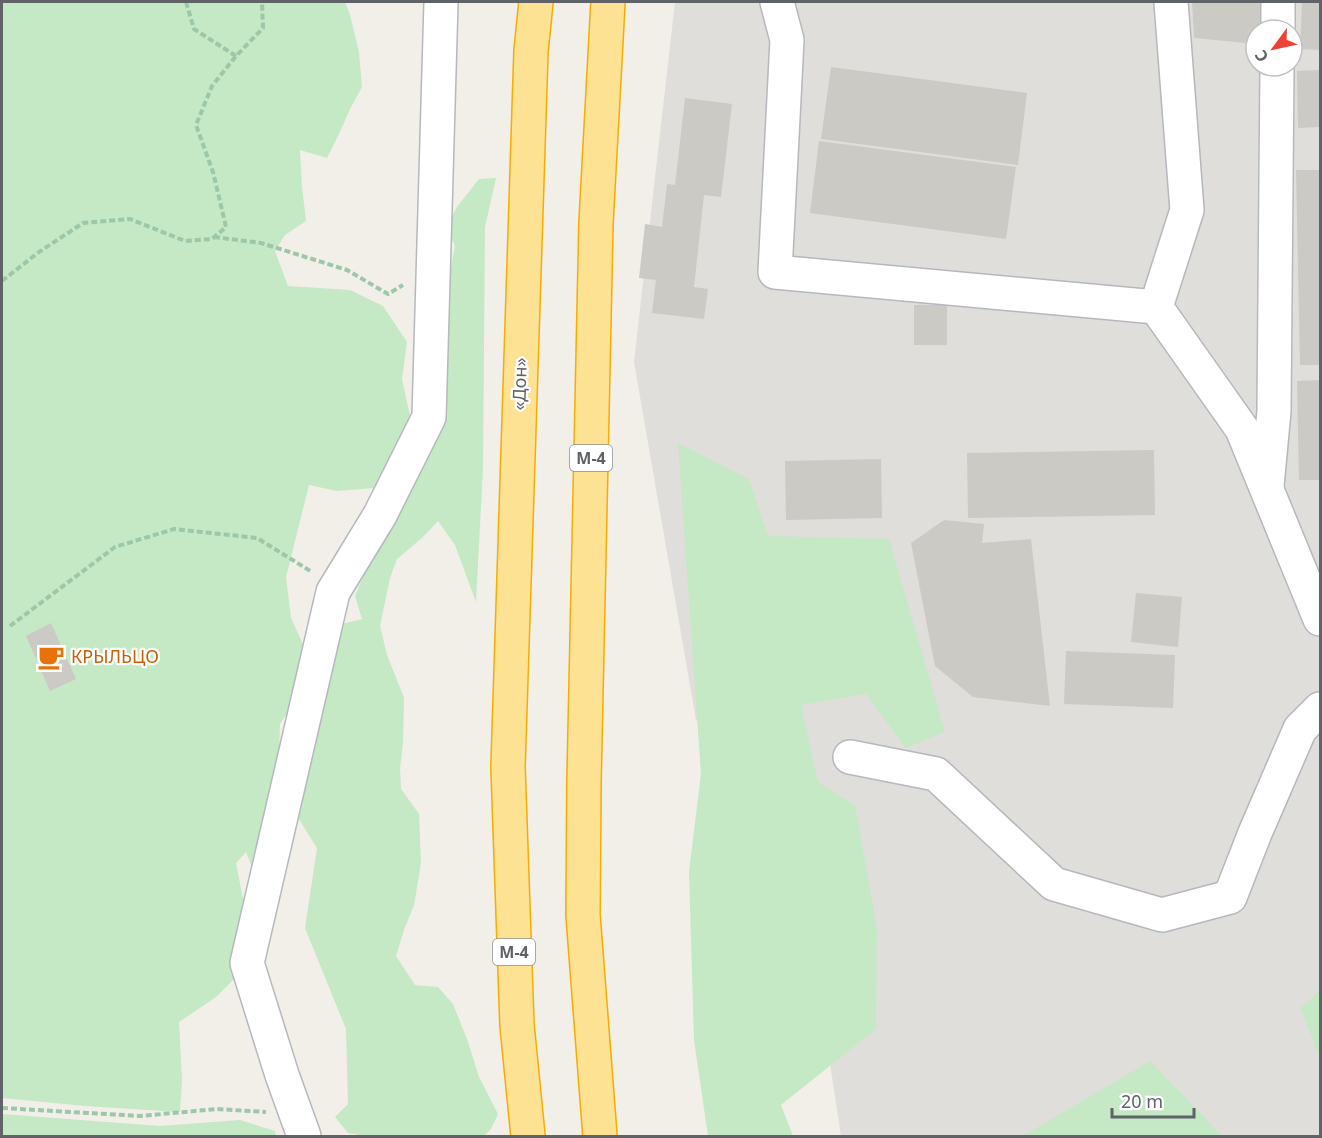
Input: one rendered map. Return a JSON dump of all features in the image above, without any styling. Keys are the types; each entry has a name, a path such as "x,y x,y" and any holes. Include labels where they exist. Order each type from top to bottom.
{"highway":[{"name":"«Дон»","path":"528,1137 517,1025 508,767 531,51 536,2"},
{"name":"М-4","path":"600,1137 583,915 596,223 608,2"}],"street":[{"path":"300,1126 247,963 333,592 380,514 429,417 441,2"},
{"path":"777,2 787,40 775,272 1156,307 1242,429 1320,620"},
{"path":"1156,307 1187,210 1171,2"},
{"path":"1278,2 1278,18"},
{"path":"1267,491 1274,411 1277,78"},
{"path":"850,757 936,774 1054,884 1162,915 1230,897 1300,729 1320,709"}],"path":[{"path":"186,2 194,29 236,56"},
{"path":"2,281 39,252 83,223 130,219 185,240 212,239 226,227 213,172 196,125 212,86 263,27 262,2"},
{"path":"214,237 261,243 347,270 388,294 433,268"},
{"path":"10,626 115,547 174,529 258,538 336,586"},
{"path":"2,1107 140,1116 217,1109 300,1126"}],"shaded area":[{"path":"675,2 1320,2 1320,1136 841,1136 787,780 696,720 634,362"}],"green space":[{"path":"2,2 345,2 359,52 362,87 327,158 300,150 306,221 285,235 275,251 288,286 350,290 383,306 407,342 402,379 410,416 410,439 385,487 337,491 309,485 286,577 291,618 311,662 304,686 280,724 278,778 258,883 246,852 236,863 243,899 252,927 236,977 216,997 179,1022 182,1080 180,1112 2,1098"},
{"path":"496,178 485,227 483,468 476,602 455,545 438,521 397,559 390,578 380,626 387,655 404,698 401,789 419,814 421,863 414,905 396,956 415,985 438,987 453,1004 479,1077 498,1114 491,1129 484,1136 365,1136 348,1133 335,1117 348,1104 346,1029 305,928 317,848 294,811 342,624 362,619 355,596 381,538 425,465 435,434 445,300 455,246 446,226 457,207 479,179"},
{"path":"678,443 749,479 768,536 889,539 945,732 906,748 866,694 801,705 818,782 855,805 877,928 876,1029 781,1105 793,1136 708,1136 694,1040 689,872 701,774"},
{"path":"1320,991 1320,1058 1301,1008"},
{"path":"1150,1061 1222,1136 1023,1136"},
{"path":"2,1114 160,1126 240,1120 275,1131 276,1136 2,1136"}],"building":[{"path":"1192,2 1263,2 1264,18 1244,18 1244,43 1194,38"},
{"path":"1302,2 1320,2 1320,50 1304,49 1304,18 1301,18"},
{"path":"831,67 1027,93 1018,165 821,139"},
{"path":"1320,70 1320,127 1298,128 1297,78 1304,78 1304,71"},
{"path":"685,98 732,104 721,197 704,195 694,287 708,289 704,319 652,313 656,280 639,278 645,224 662,227 667,184 675,185"},
{"path":"819,141 1016,167 1006,239 810,213"},
{"path":"1296,170 1320,170 1320,365 1300,365"},
{"path":"914,305 947,305 947,345 914,345"},
{"path":"1320,380 1320,480 1299,480 1297,381"},
{"path":"1154,450 1155,515 968,518 967,453"},
{"path":"881,459 882,518 786,520 785,461"},
{"path":"944,520 984,524 982,543 1031,539 1050,706 973,697 935,666 911,543"},
{"path":"1136,593 1182,597 1178,647 1131,642"},
{"name":"КРЫЛЬЦО","path":"51,623 76,679 50,691 26,636"},
{"path":"1066,651 1175,655 1173,708 1064,704"}],"place":[{"name":"КРЫЛЬЦО","path":"51,657"}]}
